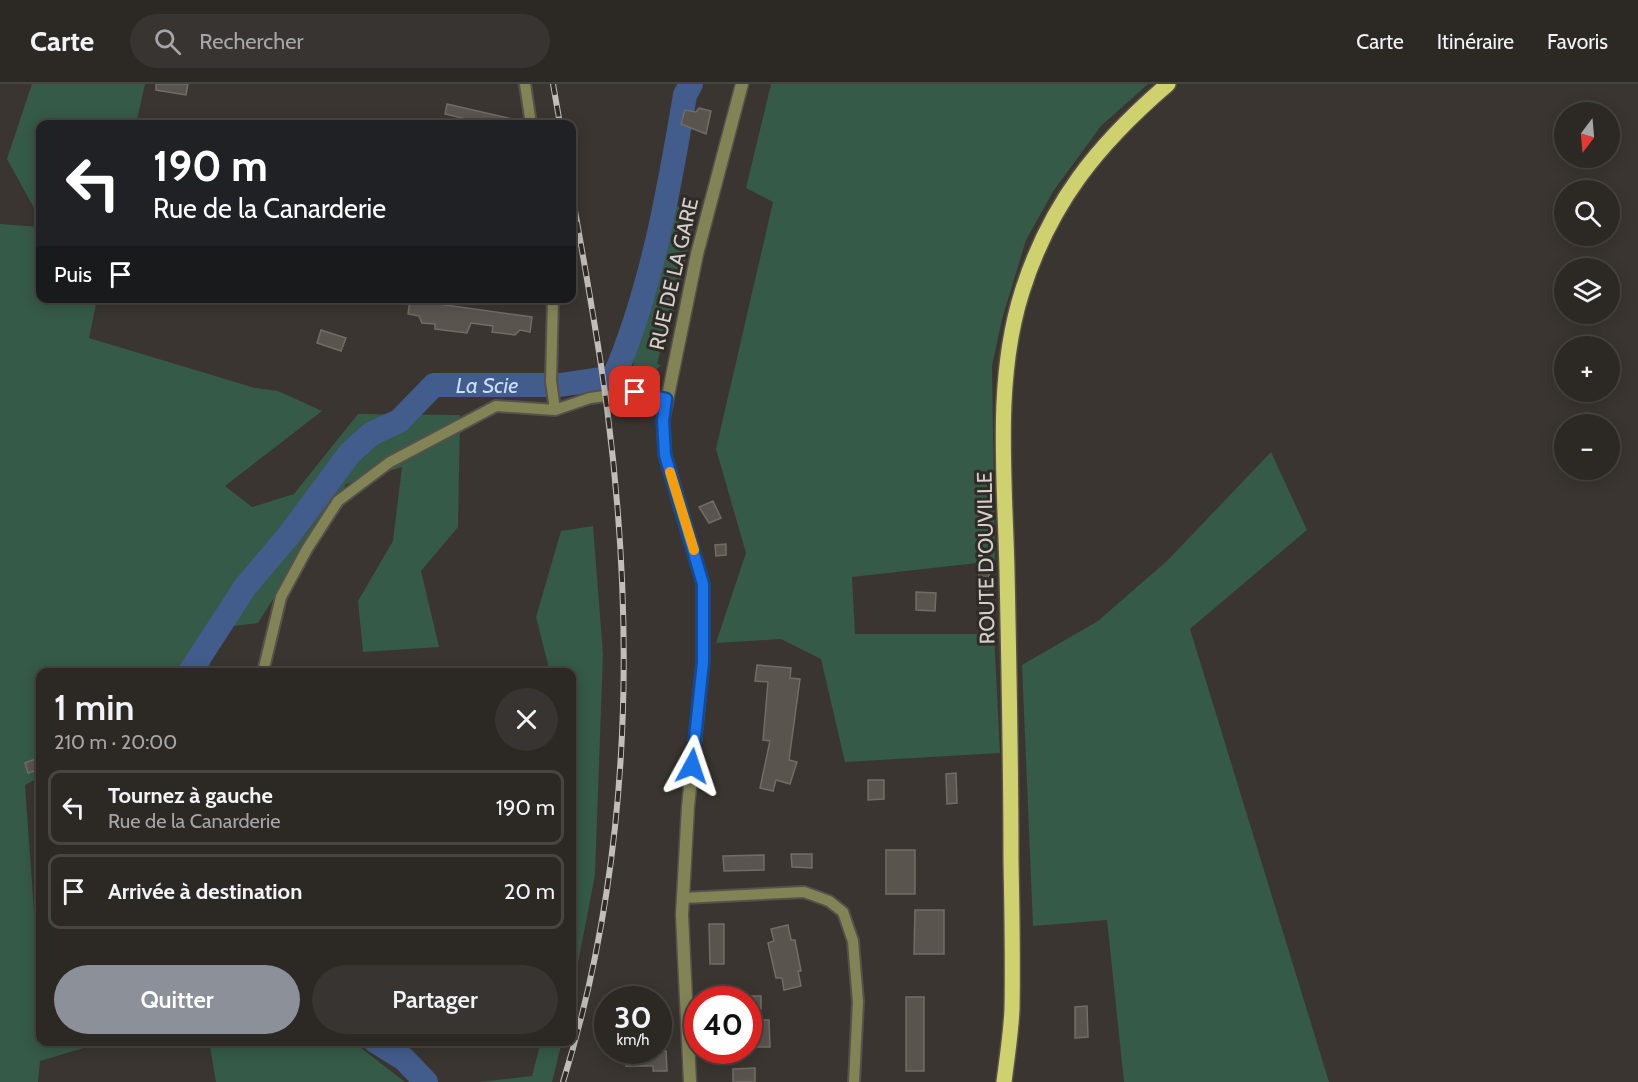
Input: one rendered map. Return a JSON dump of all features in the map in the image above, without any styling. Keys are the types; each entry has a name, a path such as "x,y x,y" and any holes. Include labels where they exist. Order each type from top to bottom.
{"main road":[{"name":"ROUTE D'OUVILLE","path":"1004,1082 1012,1011 1011,741 1005,496 1005,394 1012,337 1022,293 1048,225 1089,161 1129,117 1168,84"}],"street":[{"path":"525,84 530,120"},
{"name":"RUE DE LA GARE","path":"690,1082 683,898 688,807 703,662 703,584 665,455 663,420 697,254 742,84"},
{"path":"553,303 551,381 554,406"},
{"path":"264,668 281,597 307,549 338,501 390,462 495,406 554,406 635,392 666,399"},
{"path":"683,898 804,892 829,901 843,912 853,941 858,1002 854,1082"}],"green space":[{"path":"32,84 145,84 137,120 36,120 36,212 7,159"},
{"path":"771,84 1148,84 1101,126 1054,190 1026,240 1002,319 992,366 995,561 852,577 855,634 994,634 1000,753 845,762 821,659 781,639 716,643 746,553 716,449 773,202 746,188"},
{"path":"671,205 696,210 671,324 666,328 657,364 661,365 644,382 630,382 650,271"},
{"path":"0,224 36,227 36,303 96,303 89,338 255,388 278,391 322,411 225,486 252,507 294,494 358,414 460,415 458,527 421,571 439,647 363,652 358,601 393,541 402,467 346,484 258,623 219,628 209,668 36,668 36,779 25,785 34,911 36,906 36,1046 90,1046 40,1061 38,1082 0,1082"},
{"path":"1271,452 1307,530 1190,629 1329,1082 1124,1082 1107,920 1033,926 1022,665 1098,621 1168,560"},
{"path":"593,526 603,654 595,875 576,973 576,668 549,668 536,617 561,531"},
{"path":"210,1046 358,1046 405,1082 216,1082"},
{"path":"540,1046 561,1046 552,1082 479,1082 532,1076"}],"building":[{"path":"156,84 188,84 186,95 156,90"},
{"path":"447,104 517,120 470,120 445,114"},
{"path":"699,108 711,111 706,134 681,124 685,110 696,112"},
{"path":"410,303 432,303 532,317 530,332 520,330 515,335 492,332 493,326 471,323 467,333 435,329 435,324 422,323 419,316 408,314"},
{"path":"321,330 346,338 341,351 317,343"},
{"path":"713,501 721,518 709,523 699,507"},
{"path":"726,544 726,555 716,556 715,545"},
{"path":"979,573 989,573 989,596 978,596"},
{"path":"916,592 936,593 935,611 916,610"},
{"path":"757,665 791,668 790,678 800,679 789,760 797,762 790,784 776,780 773,791 760,788 770,741 763,740 768,682 755,681"},
{"path":"36,759 36,770 28,773 25,763"},
{"path":"956,773 957,803 947,804 946,774"},
{"path":"868,780 884,780 884,799 868,800"},
{"path":"886,850 915,850 915,894 886,894"},
{"path":"791,854 812,854 812,868 792,867"},
{"path":"764,855 764,870 724,871 723,856"},
{"path":"915,910 944,910 944,954 914,954"},
{"path":"709,924 724,924 724,964 710,964"},
{"path":"788,925 791,940 795,940 801,971 798,971 801,986 784,990 782,978 776,978 768,943 774,941 771,929"},
{"path":"906,997 924,997 924,1071 906,1071"},
{"path":"1087,1006 1088,1037 1075,1038 1075,1007"},
{"path":"762,1020 769,1020 770,1047 762,1047"},
{"path":"627,1064 667,1064 667,1071 653,1071 653,1066 626,1066"},
{"path":"755,1068 755,1082 733,1082 733,1069"}],"waterway":[{"name":"La Scie","path":"193,668 245,587 289,535 350,453 371,434 399,421 434,385 560,385 614,377 649,274 666,203 685,95 691,84"},
{"name":"La Scie","path":"383,1046 404,1059 426,1082"}],"railway":[{"path":"553,84 559,120"},
{"path":"576,216 607,408 622,578 624,663 621,748 614,832 603,916 586,1000 576,1036"},
{"path":"563,1082 573,1046"}],"slow traffic":[{"path":"670,472 694,550"}],"route":[{"path":"635,392 644,396 658,396 666,399 663,420 665,455 703,584 703,662 692,766"}]}
